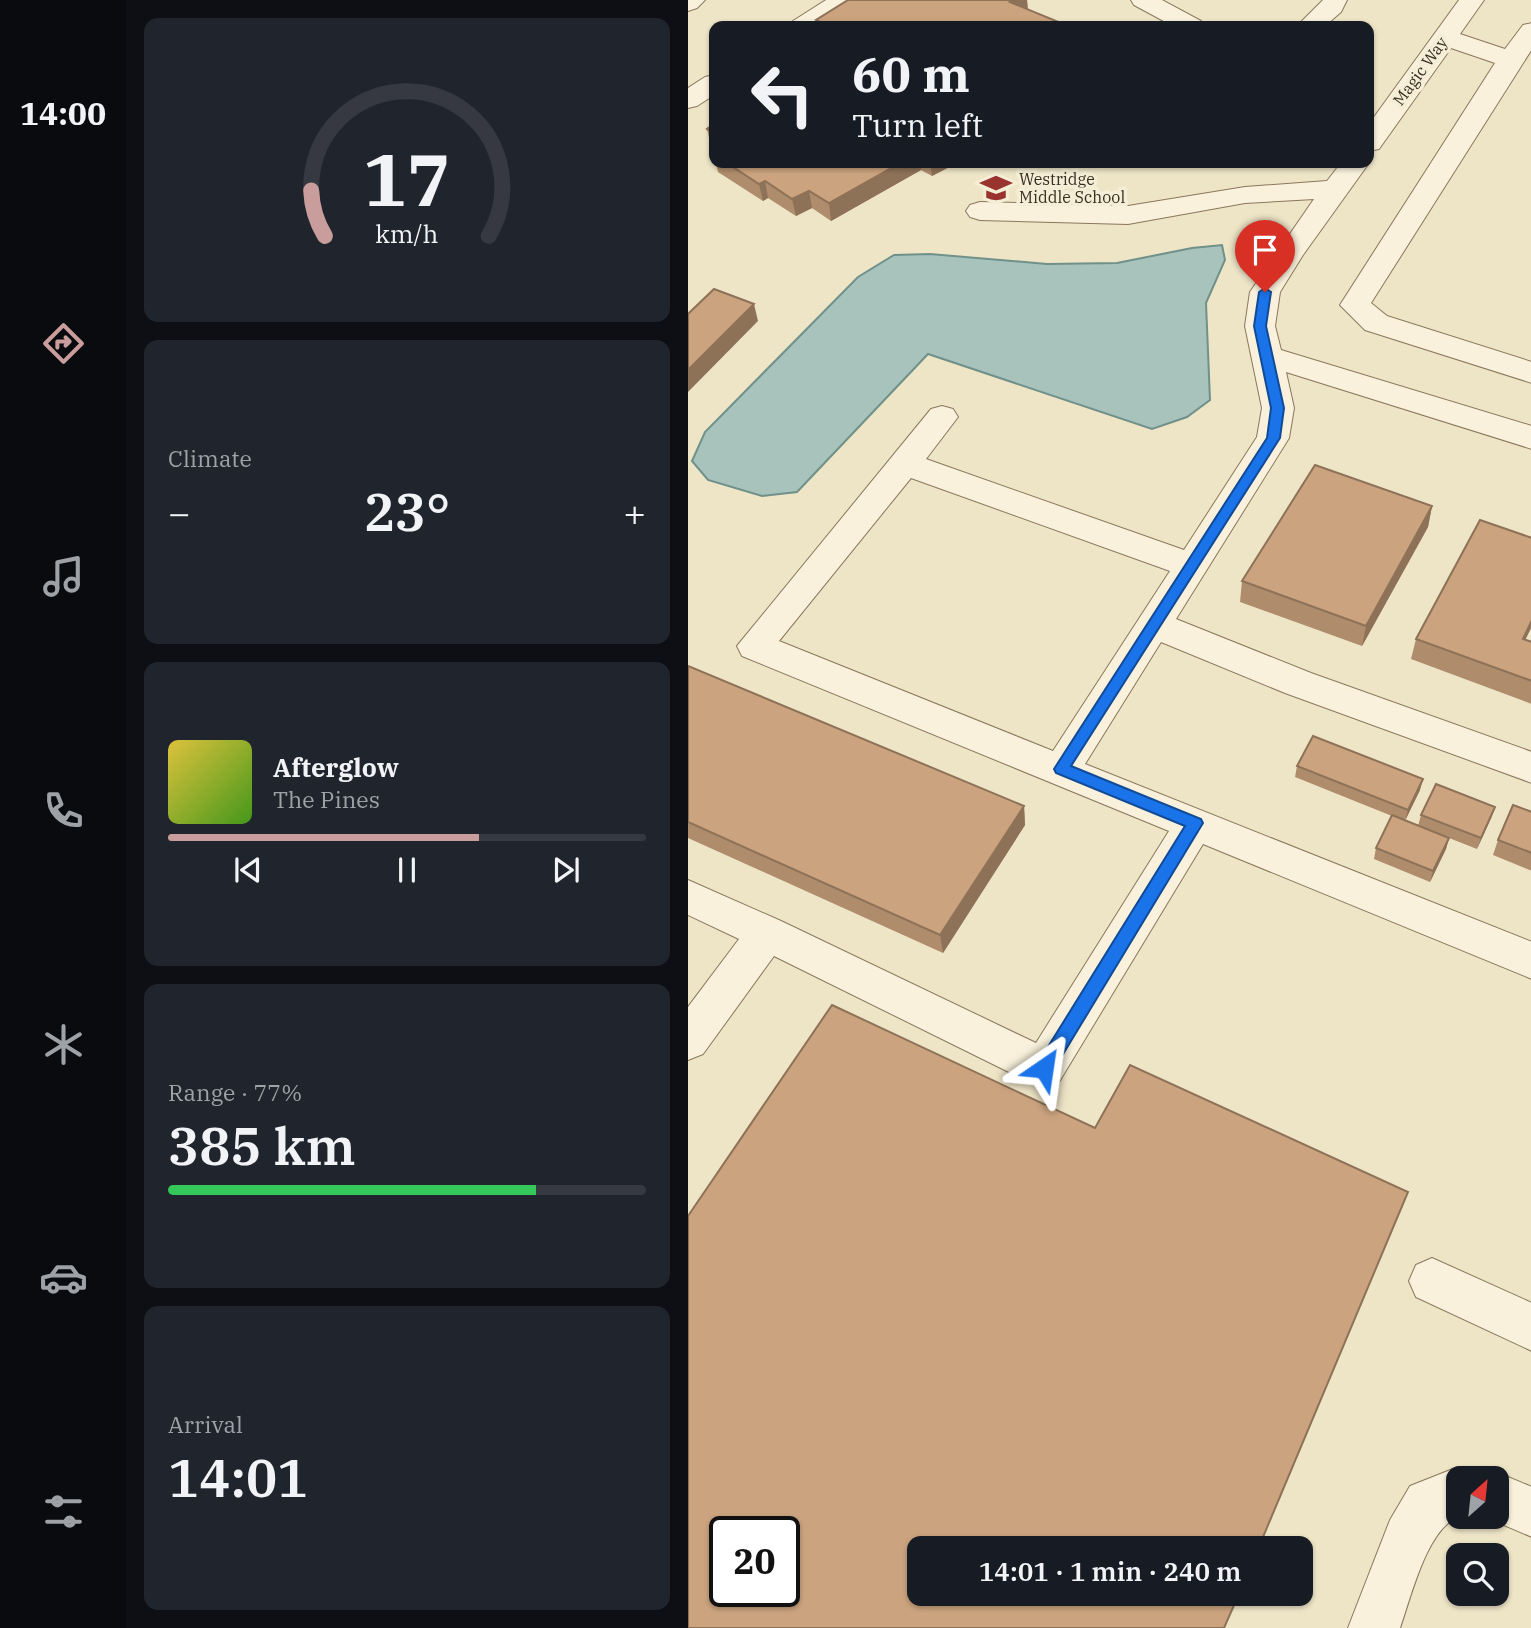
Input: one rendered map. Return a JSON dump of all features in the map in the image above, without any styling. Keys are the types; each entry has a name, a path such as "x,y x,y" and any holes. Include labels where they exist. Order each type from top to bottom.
{"street":[{"path":"688,3 693,0"},
{"path":"810,21 843,0"},
{"path":"1143,0 1183,21"},
{"path":"1316,21 1332,7 1335,0"},
{"name":"Magic Way","path":"1374,127 1380,107 1445,37 1472,0"},
{"path":"1531,30 1355,305 1376,323 1531,373"},
{"path":"1445,37 1510,60"},
{"path":"688,100 709,86"},
{"path":"1061,769 1273,438 1278,408 1260,326 1265,292 1352,168"},
{"path":"980,211 1128,215 1244,195 1337,189"},
{"path":"1267,356 1531,438"},
{"path":"942,417 755,646 1531,961"},
{"path":"904,463 1193,566"},
{"path":"1155,625 1298,682 1531,768"},
{"path":"688,897 1044,1068 1195,823"},
{"path":"688,1041 767,933"},
{"path":"1432,1281 1531,1328"},
{"path":"1374,1628 1408,1538 1428,1504 1446,1497"},
{"path":"1509,1503 1531,1512"}],"water":[{"path":"1222,245 1225,260 1206,303 1210,400 1187,417 1152,429 928,354 797,492 762,496 708,480 692,461 705,432 858,277 894,255 930,254 1047,264 1117,263 1192,248"}],"building":[{"path":"848,0 1015,0 1010,2 1056,21 818,21 816,20"},
{"path":"735,168 891,168 829,203 809,191 792,199 765,181 759,184"},
{"path":"714,289 754,304 688,370 688,314"},
{"path":"1315,465 1432,506 1366,626 1242,581"},
{"path":"1480,520 1532,538 1532,620 1523,639 1532,642 1532,681 1416,639"},
{"path":"688,666 1024,806 940,935 688,822"},
{"path":"1313,736 1423,779 1408,810 1297,766"},
{"path":"1436,784 1495,807 1481,838 1421,815"},
{"path":"1513,805 1532,812 1532,853 1498,840"},
{"path":"1392,815 1449,838 1433,871 1376,848"},
{"path":"832,1005 1095,1128 1130,1065 1408,1192 1263,1536 907,1536 907,1606 1234,1606 1224,1628 688,1628 688,1216"}],"place":[{"name":"Westridge Middle School","path":"996,188"}],"route":[{"path":"1044,1068 1195,823 1061,769 1208,544 1273,438 1278,408 1260,326 1265,292"}]}
